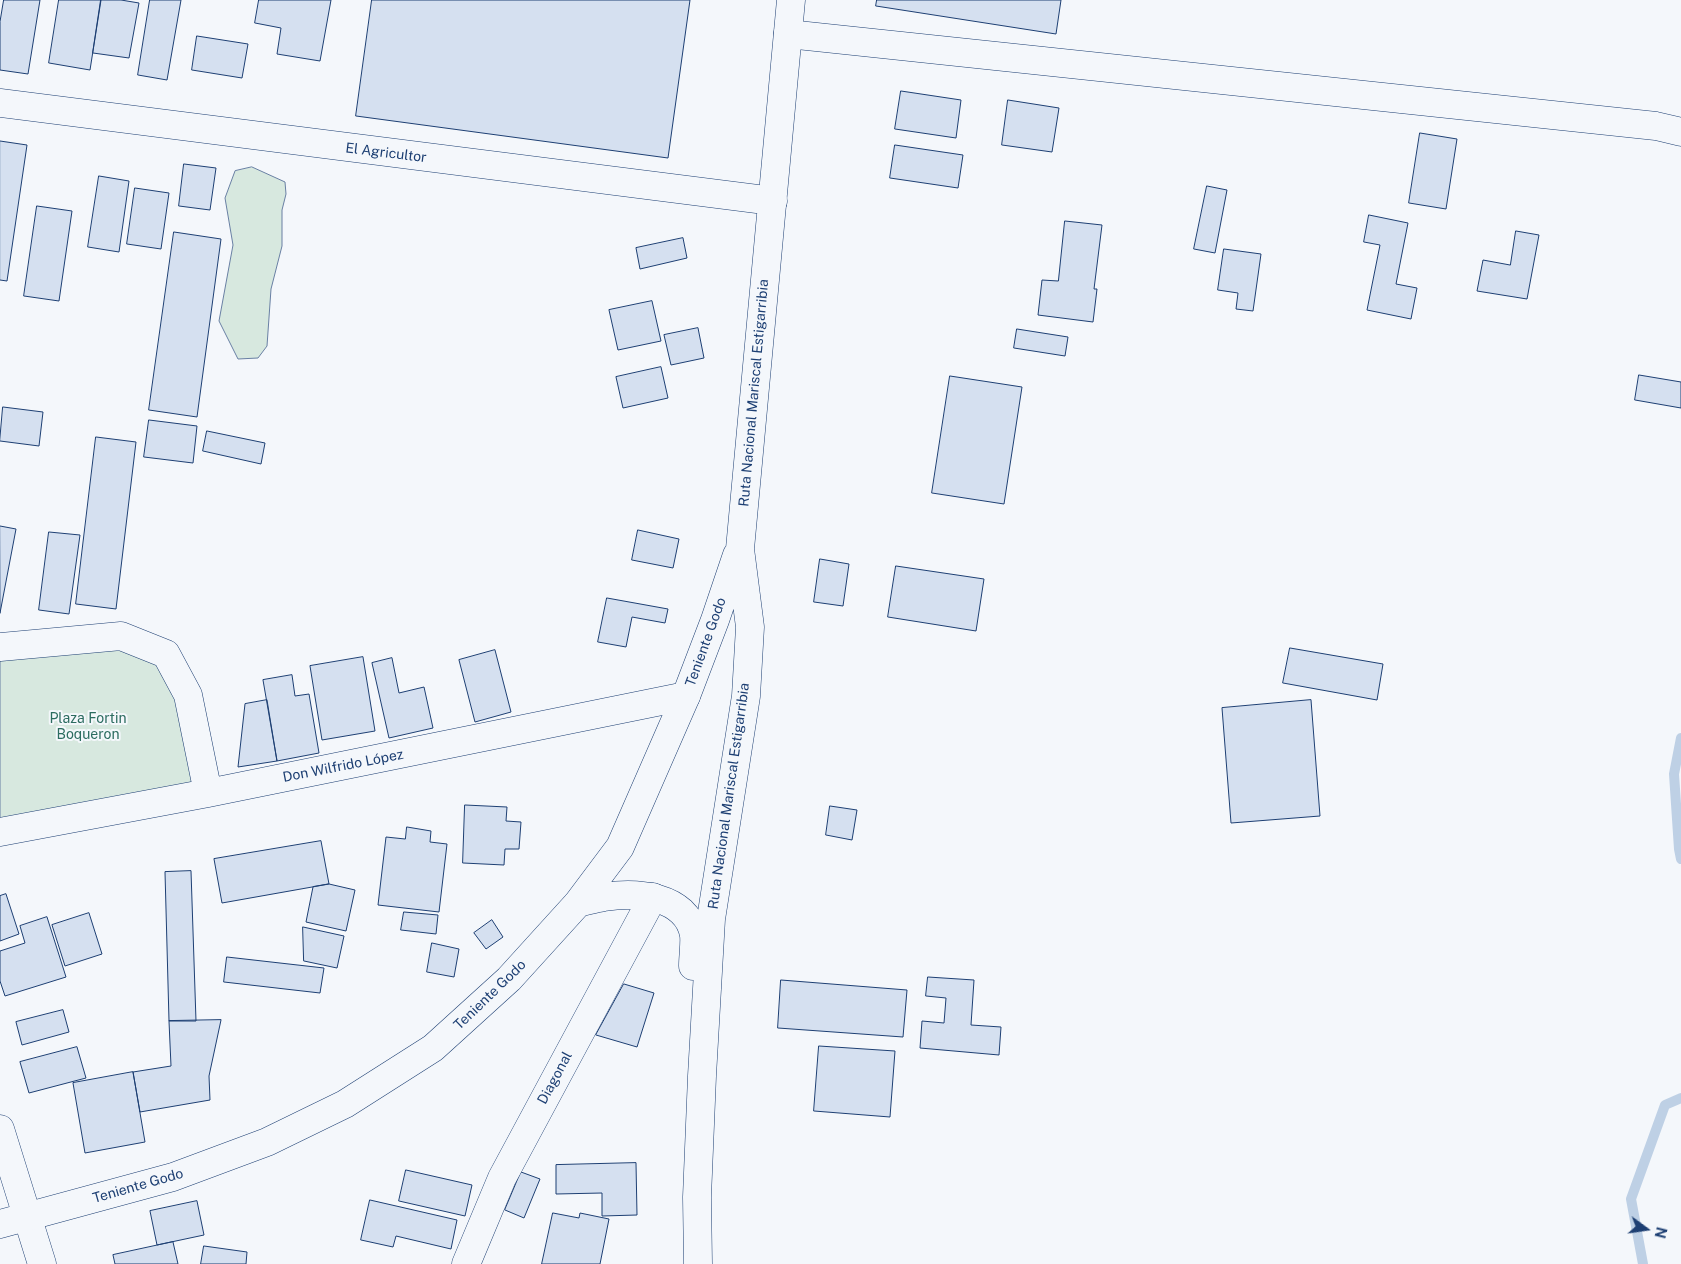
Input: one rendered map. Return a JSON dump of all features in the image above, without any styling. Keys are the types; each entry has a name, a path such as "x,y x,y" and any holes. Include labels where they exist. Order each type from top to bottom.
{"street":[{"name":"Ruta Nacional Mariscal Estigarribia","path":"698,1264 697,1197 711,919 746,696 750,627 740,549 791,0"},
{"path":"788,34 1656,126 1681,132"},
{"name":"El Agricultor","path":"0,103 773,201"},
{"name":"Teniente Godo","path":"0,1224 173,1177 267,1142 345,1104 433,1048 509,979 578,903 620,847 686,696 740,549"},
{"path":"0,647 121,636 166,654 188,696 208,794"},
{"name":"Don Wilfrido López","path":"0,832 208,794 686,696"},
{"path":"578,903 604,897 653,897 676,907 687,917 694,935 692,1029 702,1076"},
{"name":"Diagonal","path":"466,1264 502,1178 653,897"},
{"path":"0,1129 42,1264"}],"green space":[{"path":"252,167 285,182 286,194 282,210 282,246 271,289 267,346 258,358 238,359 219,321 233,245 225,198 235,171"},
{"name":"Plaza Fortin Boqueron","path":"121,636 166,654 208,793 0,832 0,647"}],"building":[{"path":"4,0 40,0 28,74 0,70 0,22"},
{"path":"59,0 101,0 90,70 49,63"},
{"path":"101,0 121,0 139,3 129,58 93,53"},
{"path":"150,0 181,0 167,80 138,75"},
{"path":"259,0 331,0 320,61 277,54 281,28 255,23"},
{"path":"372,0 690,0 668,158 356,116"},
{"path":"877,0 1061,0 1056,34 876,6"},
{"path":"197,36 248,44 242,78 192,70"},
{"path":"901,91 961,100 956,138 895,129"},
{"path":"1008,100 1059,108 1052,152 1002,145"},
{"path":"1420,133 1457,139 1446,209 1409,203"},
{"path":"0,141 27,145 7,281 0,280"},
{"path":"895,145 963,155 958,188 890,178"},
{"path":"184,164 216,168 210,210 179,206"},
{"path":"99,176 129,181 119,252 88,247"},
{"path":"1207,186 1227,190 1215,253 1194,249"},
{"path":"135,188 169,193 161,249 127,244"},
{"path":"37,206 72,211 59,301 24,296"},
{"path":"1369,215 1408,223 1396,284 1417,288 1411,319 1367,310 1380,245 1364,242"},
{"path":"1065,221 1102,225 1094,289 1097,289 1093,322 1038,315 1042,280 1058,281"},
{"path":"1516,231 1539,235 1527,299 1477,291 1483,260 1510,265"},
{"path":"174,232 221,239 197,417 149,410"},
{"path":"683,238 687,258 640,269 636,248"},
{"path":"1224,249 1261,254 1253,311 1236,309 1238,293 1218,290"},
{"path":"652,301 661,341 618,350 609,310"},
{"path":"698,328 704,358 671,365 664,335"},
{"path":"1017,329 1068,337 1065,356 1014,348"},
{"path":"661,367 668,398 623,408 616,377"},
{"path":"1639,375 1681,382 1681,408 1635,400"},
{"path":"950,376 1022,387 1004,504 932,493"},
{"path":"3,407 43,412 39,446 0,441"},
{"path":"149,420 197,426 193,463 144,457"},
{"path":"207,431 265,443 261,464 203,451"},
{"path":"96,437 136,442 116,609 76,604"},
{"path":"0,526 16,529 0,613"},
{"path":"638,530 679,539 673,568 632,560"},
{"path":"49,532 80,535 69,614 39,610"},
{"path":"820,559 849,564 843,606 814,602"},
{"path":"896,566 984,579 976,631 888,617"},
{"path":"607,598 668,609 665,623 632,617 626,647 598,642"},
{"path":"1290,648 1383,664 1377,700 1283,683"},
{"path":"495,650 511,712 475,722 459,660"},
{"path":"363,657 375,731 322,740 310,666"},
{"path":"392,658 399,693 424,687 433,728 389,738 372,663"},
{"path":"292,675 295,696 309,694 319,753 277,761 263,680"},
{"path":"267,700 277,761 238,767 245,704"},
{"path":"1311,700 1320,816 1231,823 1222,708"},
{"path":"465,805 507,807 506,821 521,822 519,849 505,849 504,865 463,863"},
{"path":"830,806 857,810 852,840 826,835"},
{"path":"407,827 431,831 430,842 447,844 439,912 378,905 386,837 405,839"},
{"path":"321,841 329,884 222,903 214,859"},
{"path":"191,871 196,1021 169,1021 165,872"},
{"path":"329,884 355,890 346,931 306,922 313,887"},
{"path":"6,894 19,934 0,941 0,896"},
{"path":"404,912 438,915 436,934 401,930"},
{"path":"89,913 102,954 65,966 52,925"},
{"path":"47,917 66,977 5,996 0,981 0,951 25,943 20,926"},
{"path":"492,920 503,937 486,949 474,933"},
{"path":"303,927 344,936 337,968 304,961"},
{"path":"432,943 459,949 454,977 427,972"},
{"path":"227,957 324,968 320,993 224,982"},
{"path":"928,977 974,980 971,1025 1001,1027 999,1055 920,1048 922,1021 944,1023 946,998 926,996"},
{"path":"781,980 907,990 903,1037 778,1028"},
{"path":"624,984 654,993 637,1047 596,1035"},
{"path":"63,1010 69,1032 22,1045 16,1022"},
{"path":"221,1020 209,1076 210,1100 140,1112 133,1072 171,1066 169,1021"},
{"path":"819,1046 895,1051 890,1117 814,1111"},
{"path":"77,1047 86,1078 29,1093 20,1062"},
{"path":"133,1072 145,1142 85,1153 73,1083"},
{"path":"636,1163 637,1215 602,1216 602,1193 556,1194 556,1165"},
{"path":"406,1170 472,1185 465,1216 399,1201"},
{"path":"521,1172 540,1179 524,1218 505,1210"},
{"path":"370,1200 457,1220 451,1249 396,1236 393,1247 361,1240"},
{"path":"197,1201 204,1235 157,1245 150,1211"},
{"path":"553,1213 579,1218 580,1213 609,1219 600,1264 542,1264"},
{"path":"173,1242 178,1264 115,1264 113,1255"},
{"path":"204,1246 247,1252 246,1264 201,1264"}],"waterway":[{"path":"1681,738 1674,774 1681,859"},
{"path":"1643,1264 1631,1199 1665,1105 1681,1098"}]}
